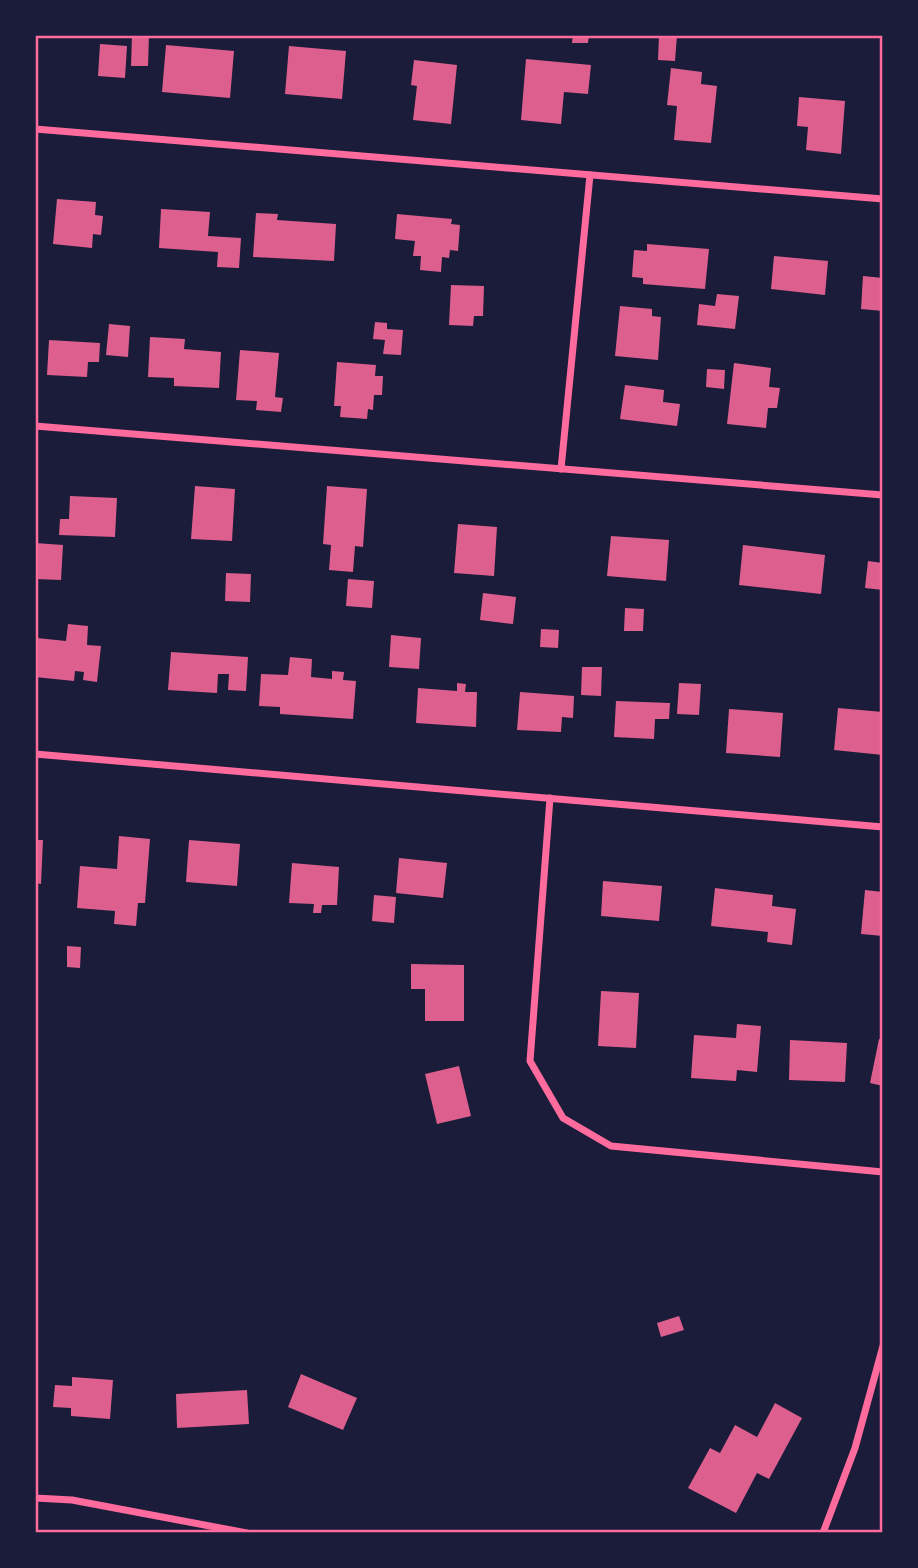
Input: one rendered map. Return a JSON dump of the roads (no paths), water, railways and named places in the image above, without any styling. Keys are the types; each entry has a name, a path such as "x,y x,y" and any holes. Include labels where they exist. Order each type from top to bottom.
{"street":[{"path":"35,130 883,200"},
{"path":"561,469 590,175"},
{"path":"35,426 883,495"},
{"path":"35,754 883,827"},
{"path":"551,798 530,1061 563,1118 611,1146 883,1172"},
{"path":"823,1533 855,1448 883,1346"},
{"path":"35,1498 72,1500 247,1533"}]}
